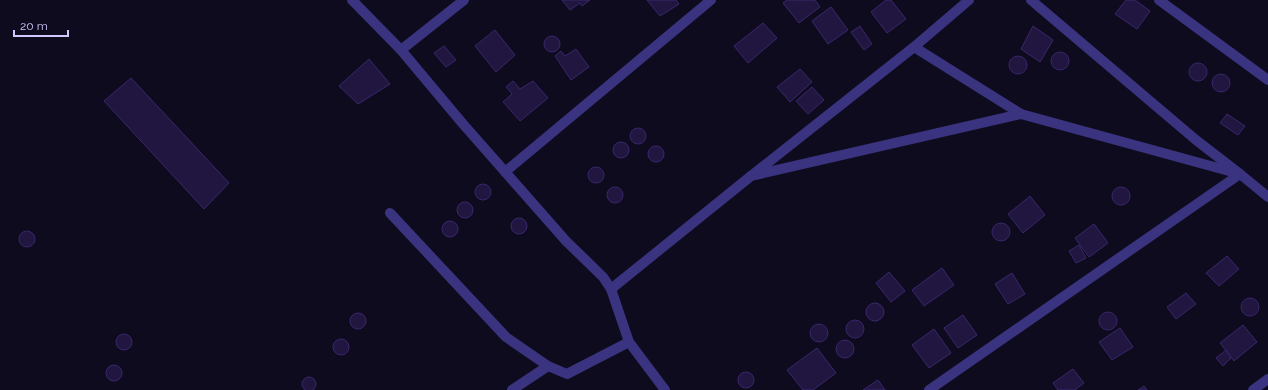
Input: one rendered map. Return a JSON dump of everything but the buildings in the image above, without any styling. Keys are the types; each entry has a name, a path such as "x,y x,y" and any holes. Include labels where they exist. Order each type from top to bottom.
{"street":[{"path":"352,0 401,50 463,124 566,241 604,277 611,289 629,342 665,390"},
{"path":"401,50 464,0"},
{"path":"505,172 711,0"},
{"path":"611,289 914,47 969,0"},
{"path":"1031,0 1196,140 1268,197"},
{"path":"1159,0 1268,80"},
{"path":"914,47 1021,114 1240,174"},
{"path":"751,176 1021,114"},
{"path":"929,390 1240,174"},
{"path":"390,213 506,337 548,366 567,374 629,342"},
{"path":"512,390 548,366"},
{"path":"1253,390 1268,379"}]}
